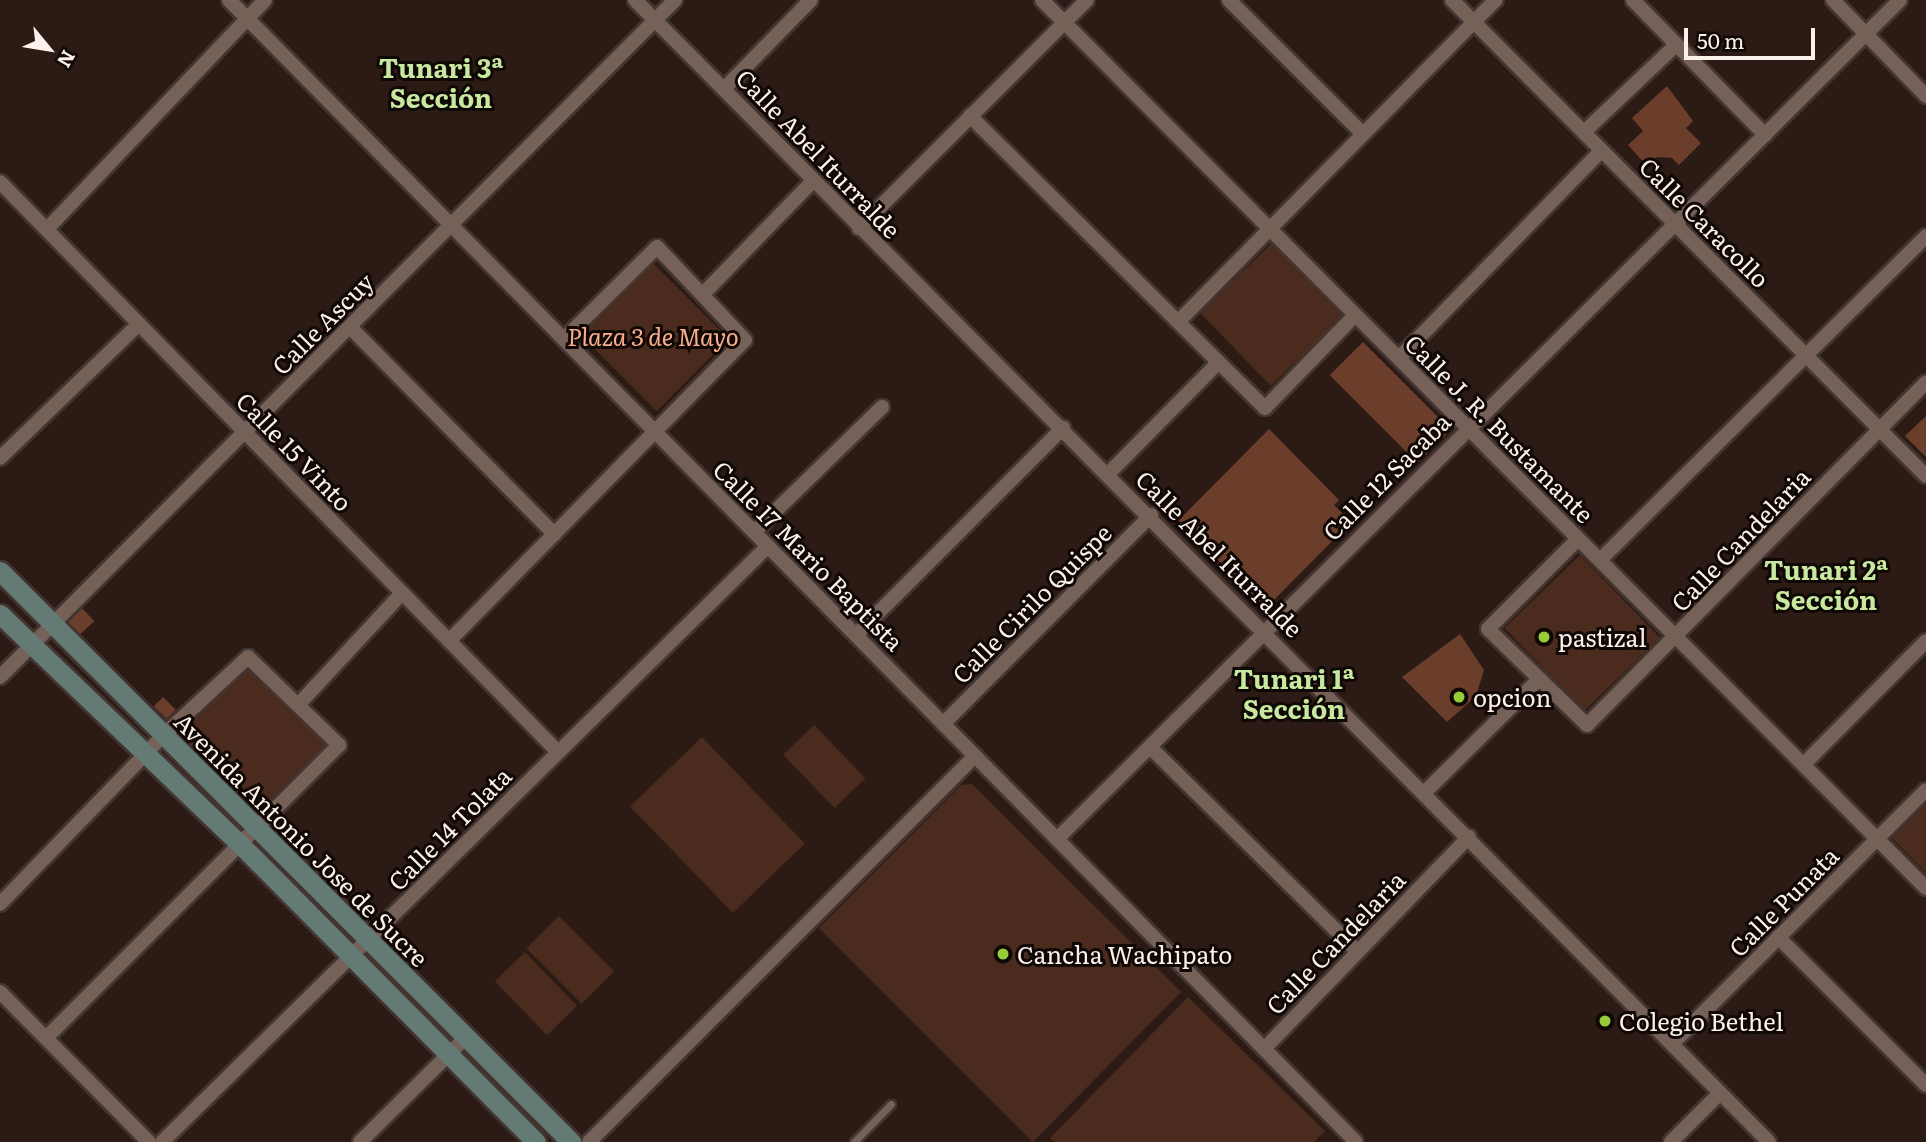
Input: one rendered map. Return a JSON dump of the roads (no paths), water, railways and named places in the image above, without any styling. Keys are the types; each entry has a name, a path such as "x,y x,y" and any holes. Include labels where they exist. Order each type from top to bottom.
{"main road":[{"name":"Avenida Antonio Jose de Sucre","path":"0,571 571,1142"},
{"name":"Avenida Antonio Jose de Sucre","path":"0,614 239,843 536,1142"}],"street":[{"name":"Calle 17 Mario Baptista","path":"229,0 1264,1049 1349,1139"},
{"path":"47,229 265,0"},
{"name":"Calle Abel Iturralde","path":"635,0 859,228 1151,515 1769,1142"},
{"name":"Calle Ascuy","path":"0,677 675,0"},
{"path":"724,89 811,0"},
{"name":"Calle J. R. Bustamante","path":"1042,0 1926,888"},
{"path":"859,228 1087,0"},
{"path":"1229,0 1361,132"},
{"name":"Calle Caracollo","path":"1452,0 1926,476"},
{"path":"1179,321 1361,132 1496,0"},
{"path":"1633,0 1765,135"},
{"path":"1833,0 1926,96"},
{"name":"Calle 12 Sacaba","path":"1057,839 1467,427 1676,224 1900,0"},
{"path":"1584,132 1676,45"},
{"path":"970,116 1265,408 1356,315"},
{"path":"1399,358 1601,151"},
{"path":"704,293 813,181"},
{"name":"Calle 15 Vinto","path":"0,182 558,752"},
{"path":"1600,560 1926,236"},
{"path":"449,641 745,340 704,293 657,247 564,339"},
{"path":"0,458 139,324"},
{"path":"350,327 554,534"},
{"path":"1108,473 1219,362"},
{"name":"Calle Candelaria","path":"1539,679 1587,725 1926,383"},
{"path":"754,532 882,407"},
{"path":"856,635 1063,428"},
{"name":"Calle Cirilo Quispe","path":"943,723 1151,515"},
{"path":"1424,793 1539,679 1488,629 1578,539"},
{"name":"Calle 14 Tolata","path":"162,1142 349,955 369,939 768,546"},
{"path":"298,705 402,593"},
{"path":"1804,764 1926,641"},
{"path":"0,904 163,736 248,657 339,745 46,1038"},
{"path":"1150,747 1357,951"},
{"path":"589,1142 975,756"},
{"name":"Calle Punata","path":"1672,1044 1926,790"},
{"name":"Calle Candelaria","path":"1264,1049 1469,837"},
{"path":"1778,937 1926,1085"},
{"path":"0,992 149,1142"},
{"path":"359,1142 466,1037"},
{"path":"1671,1142 1720,1093"}],"lane":[{"path":"854,1142 891,1104"}],"place":[{"name":"pastizal","path":"1544,637"},
{"name":"opcion","path":"1459,697"},
{"name":"Cancha Wachipato","path":"1003,954"},
{"name":"Colegio Bethel","path":"1605,1021"}],"district":[{"name":"Tunari 3ª Sección","path":"441,82"},
{"name":"Tunari 2ª Sección","path":"1826,584"},
{"name":"Tunari 1ª Sección","path":"1294,693"}],"park label":[{"name":"Plaza 3 de Mayo","path":"653,336"}]}
